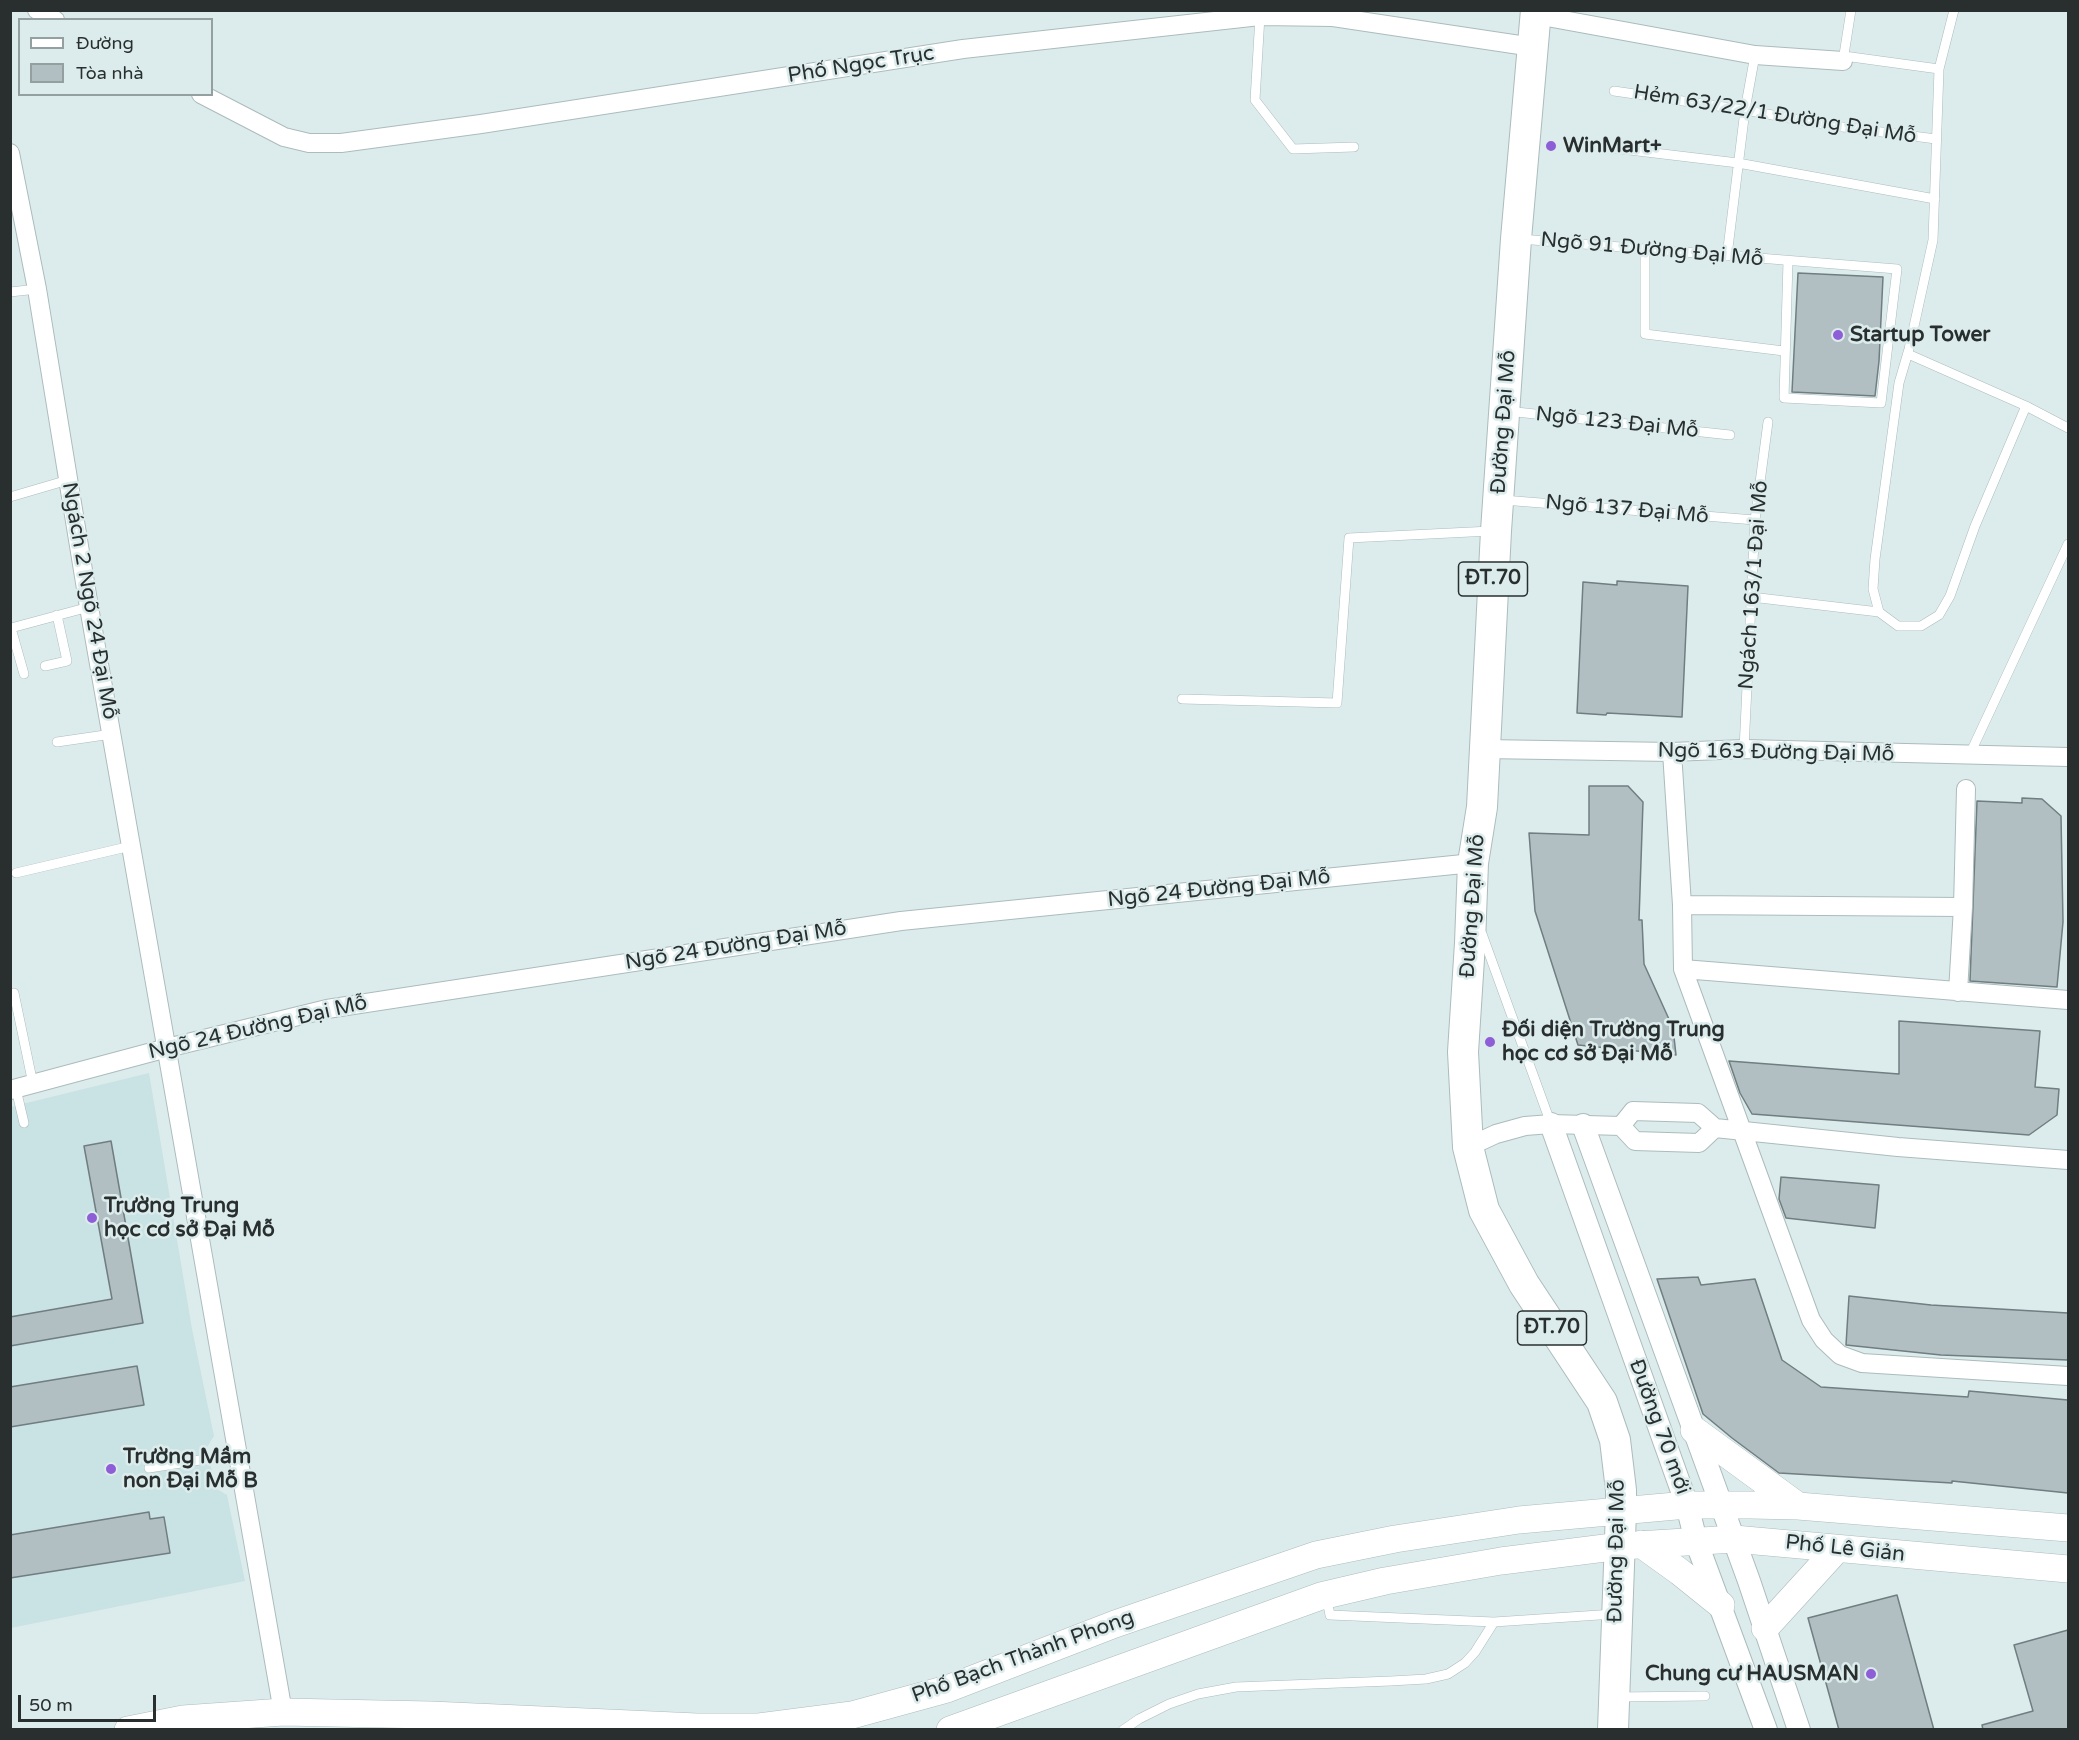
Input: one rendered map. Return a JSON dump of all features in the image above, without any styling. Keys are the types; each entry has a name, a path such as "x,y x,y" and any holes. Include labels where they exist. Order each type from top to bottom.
{"main road":[{"name":"Đường Đại Mỗ","path":"1536,13 1516,239 1496,531 1482,807 1473,863 1463,1052 1468,1148 1484,1210 1524,1284 1602,1402 1615,1440 1621,1511 1631,1545 1616,1614 1613,1730"},
{"path":"1694,1430 1798,1506"},
{"name":"Phố Lê Giản","path":"1621,1511 1687,1505 1798,1506 2068,1528"},
{"name":"Phố Bạch Thành Phong","path":"128,1730 183,1719 283,1712 431,1715 759,1728 852,1715 947,1689 1115,1624 1316,1555 1395,1539 1519,1520 1621,1511"},
{"name":"Phố Lê Giản","path":"1631,1545 1734,1539 2068,1569"},
{"path":"1631,1545 1680,1572 1720,1605"},
{"name":"Phố Bạch Thành Phong","path":"950,1730 1320,1596 1385,1581 1490,1563 1631,1545"},
{"path":"1764,1628 1837,1550"}],"street":[{"path":"38,10 52,18"},
{"path":"1536,13 1755,55 1844,58"},
{"name":"Phố Ngọc Trục","path":"205,96 284,137 309,142 341,143 481,124 963,49 1260,15 1333,17 1533,47"},
{"name":"Ngách 2 Ngõ 24 Đại Mỗ","path":"10,153 38,289 89,607 283,1712"},
{"name":"Ngõ 163 Đường Đại Mỗ","path":"1484,749 1672,752 1744,749 2068,757"},
{"path":"1672,752 1682,905 1683,969 1811,1320 1824,1340 1840,1355 1862,1362 2068,1376"},
{"path":"1958,992 1966,789"},
{"name":"Ngõ 24 Đường Đại Mỗ","path":"20,1088 167,1048 327,1009 901,921 1473,863"},
{"path":"1682,905 1963,907"},
{"path":"1683,969 2068,1000"},
{"path":"1621,1126 1633,1111 1698,1113 1714,1128 1898,1147 2068,1160"},
{"path":"1468,1148 1496,1134 1525,1126 1551,1124 1621,1126 1635,1141 1699,1143 1714,1128"},
{"name":"Đường 70 mới","path":"1551,1124 1687,1505 1696,1541 1766,1730"},
{"name":"Đường 70 mới","path":"1583,1125 1722,1505 1799,1730"}],"lane":[{"path":"1851,10 1844,58 1939,69"},
{"path":"1879,612 1874,589 1875,560 1899,383 1908,354 1933,240 1939,69 1954,10"},
{"path":"1260,15 1255,100 1293,149 1354,147"},
{"path":"1727,256 1745,110 1755,55"},
{"name":"Hẻm 63/22/1 Đường Đại Mỗ","path":"1614,91 1935,140"},
{"path":"1570,143 1738,163 1935,199"},
{"name":"Ngõ 91 Đường Đại Mỗ","path":"1516,239 1897,269 1881,403 1784,398 1784,351"},
{"path":"1645,250 1645,334 1784,351 1788,261"},
{"path":"10,292 38,289"},
{"path":"1908,354 2026,406 2068,428"},
{"path":"1751,597 1879,612 1898,626 1922,626 1939,615 1950,596 1975,526 2026,406"},
{"name":"Ngõ 123 Đại Mỗ","path":"1504,411 1730,435"},
{"name":"Ngách 163/1 Đại Mỗ","path":"1744,749 1755,520 1768,422"},
{"path":"10,497 68,480"},
{"name":"Ngõ 137 Đại Mỗ","path":"1499,500 1755,520"},
{"path":"1182,699 1337,702 1349,538 1496,531"},
{"path":"1969,756 2068,544"},
{"path":"24,674 11,627 89,607"},
{"path":"45,666 67,660 57,615"},
{"path":"57,742 112,734"},
{"path":"16,873 132,846"},
{"path":"1472,906 1551,1124"},
{"path":"14,993 24,1123"},
{"path":"148,1468 238,1454"},
{"path":"1320,1596 1328,1605 1330,1615 1494,1622 1616,1614"},
{"path":"1123,1730 1169,1704 1198,1694 1236,1687 1426,1679 1448,1674 1465,1663 1475,1652 1494,1622"},
{"path":"1614,1697 1705,1696"}],"shaded area":[{"path":"149,1073 192,1329 214,1436 206,1449 217,1489 227,1495 245,1581 11,1628 10,1107"}],"building":[{"name":"Startup Tower","path":"1798,273 1883,277 1875,396 1792,392"},
{"path":"1617,581 1688,586 1682,717 1577,713 1583,582 1617,585"},
{"path":"1589,786 1628,786 1643,802 1639,920 1642,920 1644,964 1673,1028 1676,1055 1578,1045 1535,911 1529,833 1589,835"},
{"path":"2022,798 2042,799 2061,816 2063,922 2057,987 1970,981 1977,801 2022,803"},
{"path":"1899,1021 2040,1031 2035,1087 2059,1089 2057,1115 2029,1135 1752,1114 1740,1093 1729,1061 1899,1074"},
{"name":"Trường Trung học cơ sở Đại Mỗ","path":"111,1141 143,1323 10,1346 10,1317 112,1299 84,1146"},
{"path":"1781,1177 1879,1185 1875,1228 1786,1218 1779,1199"},
{"path":"1698,1277 1701,1285 1755,1279 1782,1360 1821,1387 1968,1397 1969,1391 2068,1400 2068,1493 1952,1481 1952,1483 1779,1473 1703,1414 1657,1279"},
{"path":"1849,1296 1931,1305 2068,1313 2068,1360 1941,1355 1846,1345"},
{"path":"137,1366 144,1405 10,1427 10,1387"},
{"path":"149,1512 150,1519 164,1517 170,1553 10,1578 10,1535"},
{"name":"Chung cư HAUSMAN","path":"1897,1595 1934,1730 1839,1730 1808,1618"},
{"path":"2068,1630 2068,1730 1983,1730 1982,1725 2033,1711 2014,1645"}],"place":[{"name":"WinMart+","path":"1551,146"},
{"name":"Startup Tower","path":"1838,335"},
{"name":"Đối diện Trường Trung học cơ sở Đại Mỗ","path":"1490,1042"},
{"name":"Trường Trung học cơ sở Đại Mỗ","path":"92,1218"},
{"name":"Trường Mầm non Đại Mỗ B","path":"111,1469"},
{"name":"Chung cư HAUSMAN","path":"1871,1674"}]}
